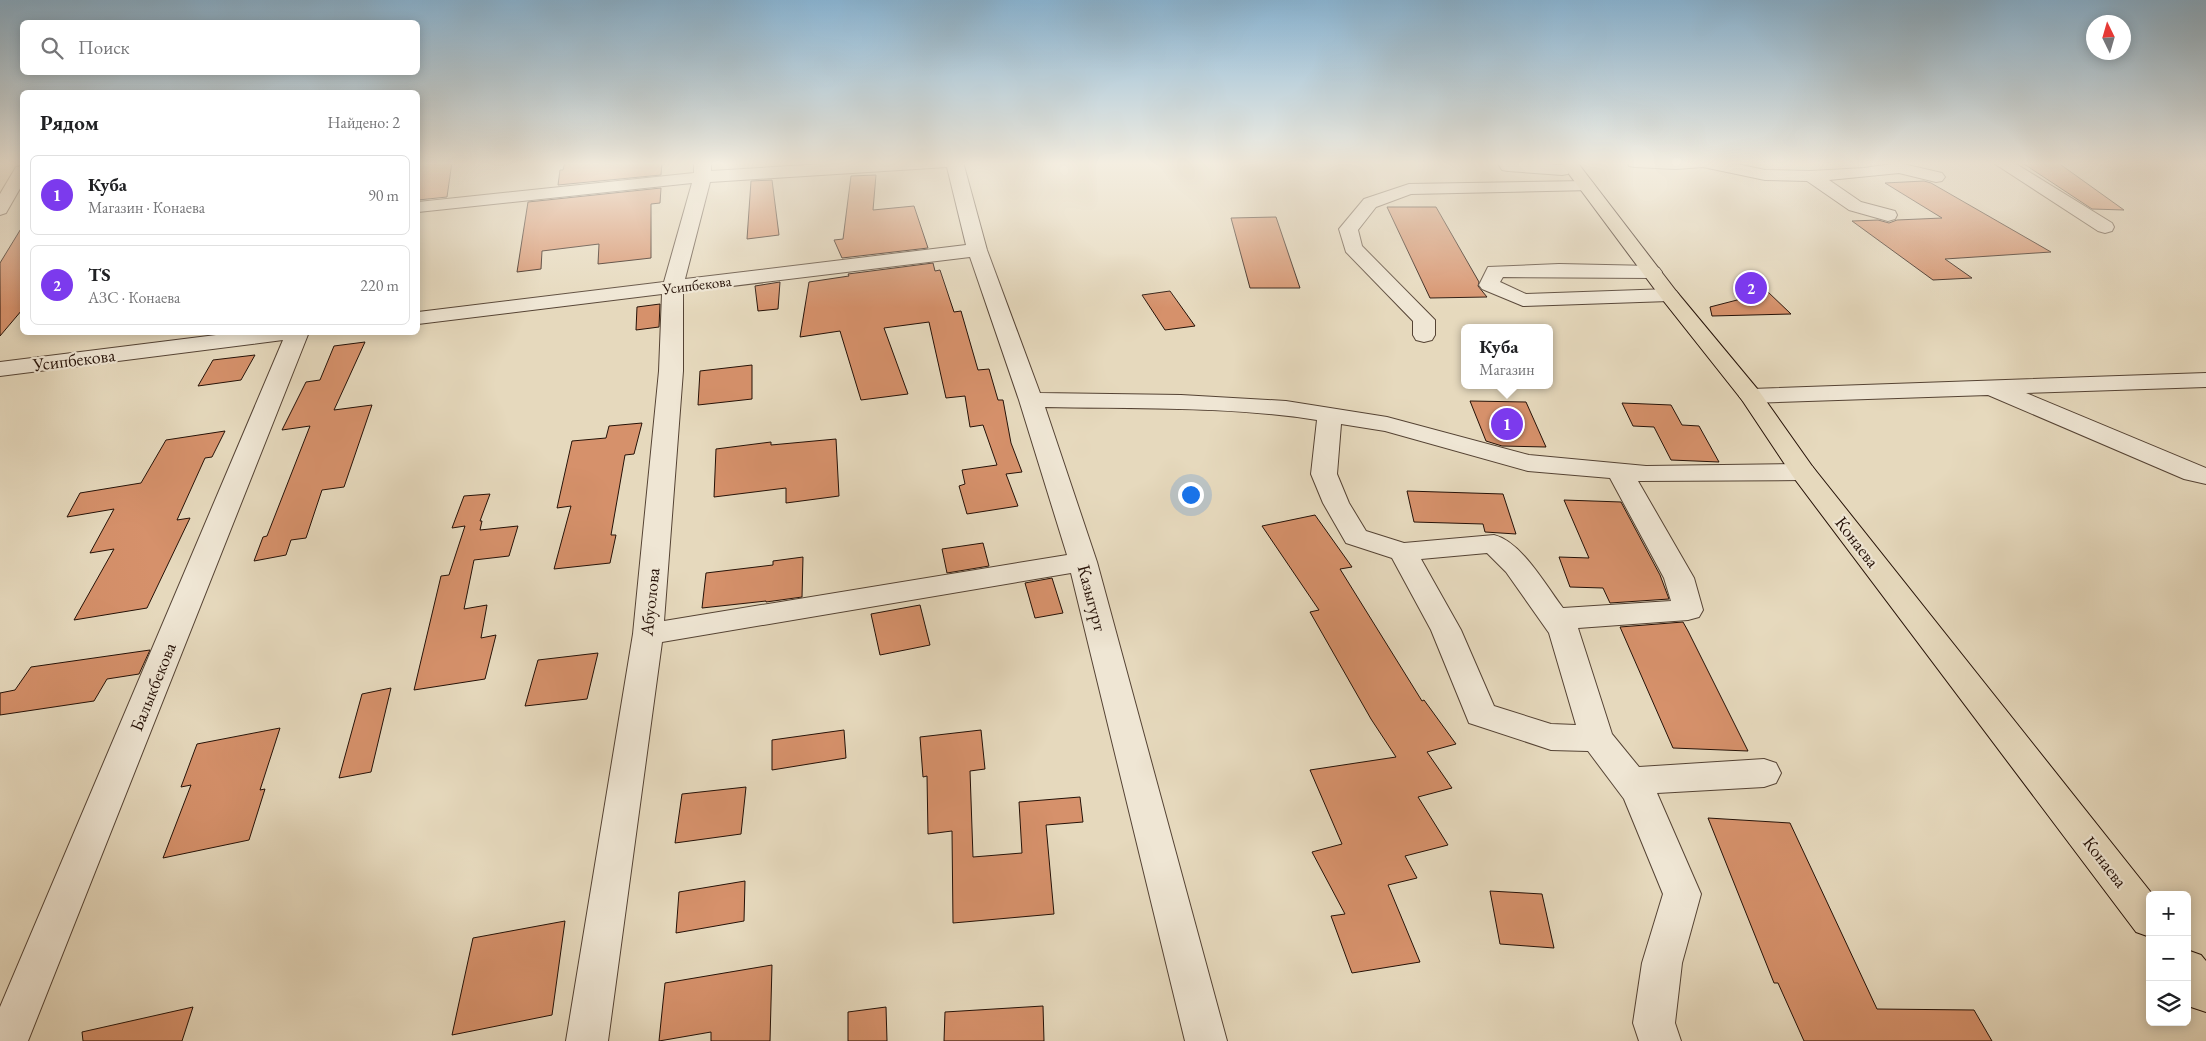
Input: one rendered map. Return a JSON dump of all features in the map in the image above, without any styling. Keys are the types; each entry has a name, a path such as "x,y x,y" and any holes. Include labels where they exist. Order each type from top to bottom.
{"main road":[{"name":"Конаева","path":"1605,211 1669,295 1751,396 1804,472 2146,915"},
{"path":"2191,973 2206,993"}],"street":[{"name":"Абуолова","path":"587,1041 648,634 671,371 673,288 692,211"},
{"name":"Казыгурт","path":"967,211 977,250 1031,400 1083,562 1206,1041"},
{"path":"1364,211 1348,229 1353,248 1424,320 1424,335"},
{"path":"1872,211 1888,215"},
{"path":"2078,211 2105,227"},
{"name":"Усипбекова","path":"420,318 977,250"},
{"path":"1652,272 1495,271 1489,285 1524,300 1669,295"},
{"name":"Усипбекова","path":"0,369 274,335"},
{"name":"Балыкбекова","path":"7,1041 297,335"},
{"path":"1751,396 1989,386 2206,380"},
{"path":"1989,386 2194,473 2206,476"},
{"path":"1031,400 1182,402 1286,408 1387,424 1528,463 1646,474 1804,472"},
{"path":"1330,415 1324,474 1336,503 1356,537 1403,552 1494,544 1516,565 1563,630"},
{"path":"1618,471 1679,578 1688,610 1560,619 1597,738 1639,792 1682,894 1662,963 1654,1023 1660,1041"},
{"path":"1403,552 1446,630 1482,714 1551,737 1597,738"},
{"path":"648,634 1083,562"},
{"path":"1630,781 1764,773"}],"building":[{"path":"527,211 651,211 651,258 598,264 599,244 542,251 541,269 517,272"},
{"path":"749,211 776,211 779,235 747,239"},
{"path":"847,211 916,211 928,248 842,258 834,240 843,239"},
{"path":"1389,211 1438,211 1479,282 1478,286 1487,297 1430,298"},
{"path":"1930,211 1979,211 2051,252 1945,259 1972,278 1933,280 1852,221 1878,220 1889,223 1897,220 1942,218"},
{"path":"1276,217 1300,288 1250,288 1231,218"},
{"path":"20,230 20,312 0,336 0,263"},
{"path":"933,263 935,271 940,270 954,312 961,311 978,370 989,369 998,400 1003,400 1011,443 1022,472 1006,474 1018,506 967,514 959,486 965,484 962,470 997,465 983,425 970,427 965,396 946,398 929,322 884,328 908,394 861,400 840,331 800,337 809,282 849,276 848,274"},
{"path":"780,282 778,309 758,311 755,286"},
{"path":"1170,291 1195,326 1165,330 1142,295"},
{"path":"1768,292 1791,314 1712,316 1710,307"},
{"path":"660,304 659,327 636,330 637,307"},
{"path":"365,342 334,410 372,405 344,487 322,490 306,538 291,540 286,555 254,561 263,537 267,536 310,426 282,430 306,382 320,380 334,346"},
{"path":"255,355 241,380 198,386 213,360"},
{"path":"752,365 752,399 698,405 700,371"},
{"path":"1470,401 1526,402 1546,447 1502,446 1486,441"},
{"path":"1622,403 1671,405 1682,425 1699,426 1719,462 1671,460 1654,427 1633,426"},
{"path":"642,423 634,454 625,455 611,535 616,535 610,563 554,569 571,506 557,508 572,441 606,438 609,426"},
{"path":"225,431 212,457 205,458 177,520 190,518 147,608 74,620 114,549 90,553 114,509 67,517 80,493 141,483 166,440"},
{"path":"836,439 839,496 786,503 786,488 714,497 716,449 771,442 771,445"},
{"path":"1407,491 1503,494 1516,534 1485,532 1483,524 1414,522"},
{"path":"490,494 480,521 482,521 480,530 518,526 509,556 474,560 464,609 487,605 481,638 496,635 485,679 414,690 441,576 449,575 465,526 452,528 464,496"},
{"path":"1564,500 1621,502 1660,575 1669,599 1610,603 1603,588 1570,587 1559,557 1589,558"},
{"path":"1315,515 1352,567 1340,569 1422,701 1424,700 1456,744 1427,752 1452,788 1418,797 1448,845 1405,856 1417,878 1388,885 1420,962 1352,973 1331,916 1345,914 1312,852 1342,844 1310,770 1396,757 1371,719 1310,612 1319,610 1262,526"},
{"path":"983,543 989,566 947,573 942,549"},
{"path":"803,557 802,597 702,608 706,573 773,565 773,561"},
{"path":"1052,578 1063,613 1035,618 1025,583"},
{"path":"920,605 930,645 880,655 871,614"},
{"path":"1683,622 1748,751 1673,748 1620,627"},
{"path":"150,650 139,674 107,679 94,701 0,715 0,693 15,690 31,667"},
{"path":"598,653 587,699 525,706 538,660"},
{"path":"391,688 371,772 339,778 362,694"},
{"path":"280,728 260,790 265,789 249,840 163,858 191,785 181,787 197,744"},
{"path":"844,730 846,758 772,770 772,740"},
{"path":"981,730 985,769 970,771 973,857 1022,853 1019,802 1080,797 1083,822 1046,825 1054,914 953,923 952,831 928,834 927,776 923,777 920,737"},
{"path":"746,787 741,834 675,843 682,794"},
{"path":"1708,818 1790,823 1877,1009 1974,1010 1992,1041 1804,1041 1778,983 1774,983"},
{"path":"745,881 744,921 676,933 679,892"},
{"path":"1490,891 1542,894 1554,948 1500,944"},
{"path":"565,921 552,1015 452,1035 473,938"},
{"path":"772,965 770,1041 711,1041 711,1032 659,1041 665,983"},
{"path":"1043,1006 1044,1041 944,1041 945,1012"},
{"path":"193,1007 182,1041 83,1041 82,1032"},
{"path":"886,1007 887,1041 848,1041 848,1012"}],"place":[{"name":"TS","path":"1751,288"},
{"name":"Куба","path":"1507,424"}]}
